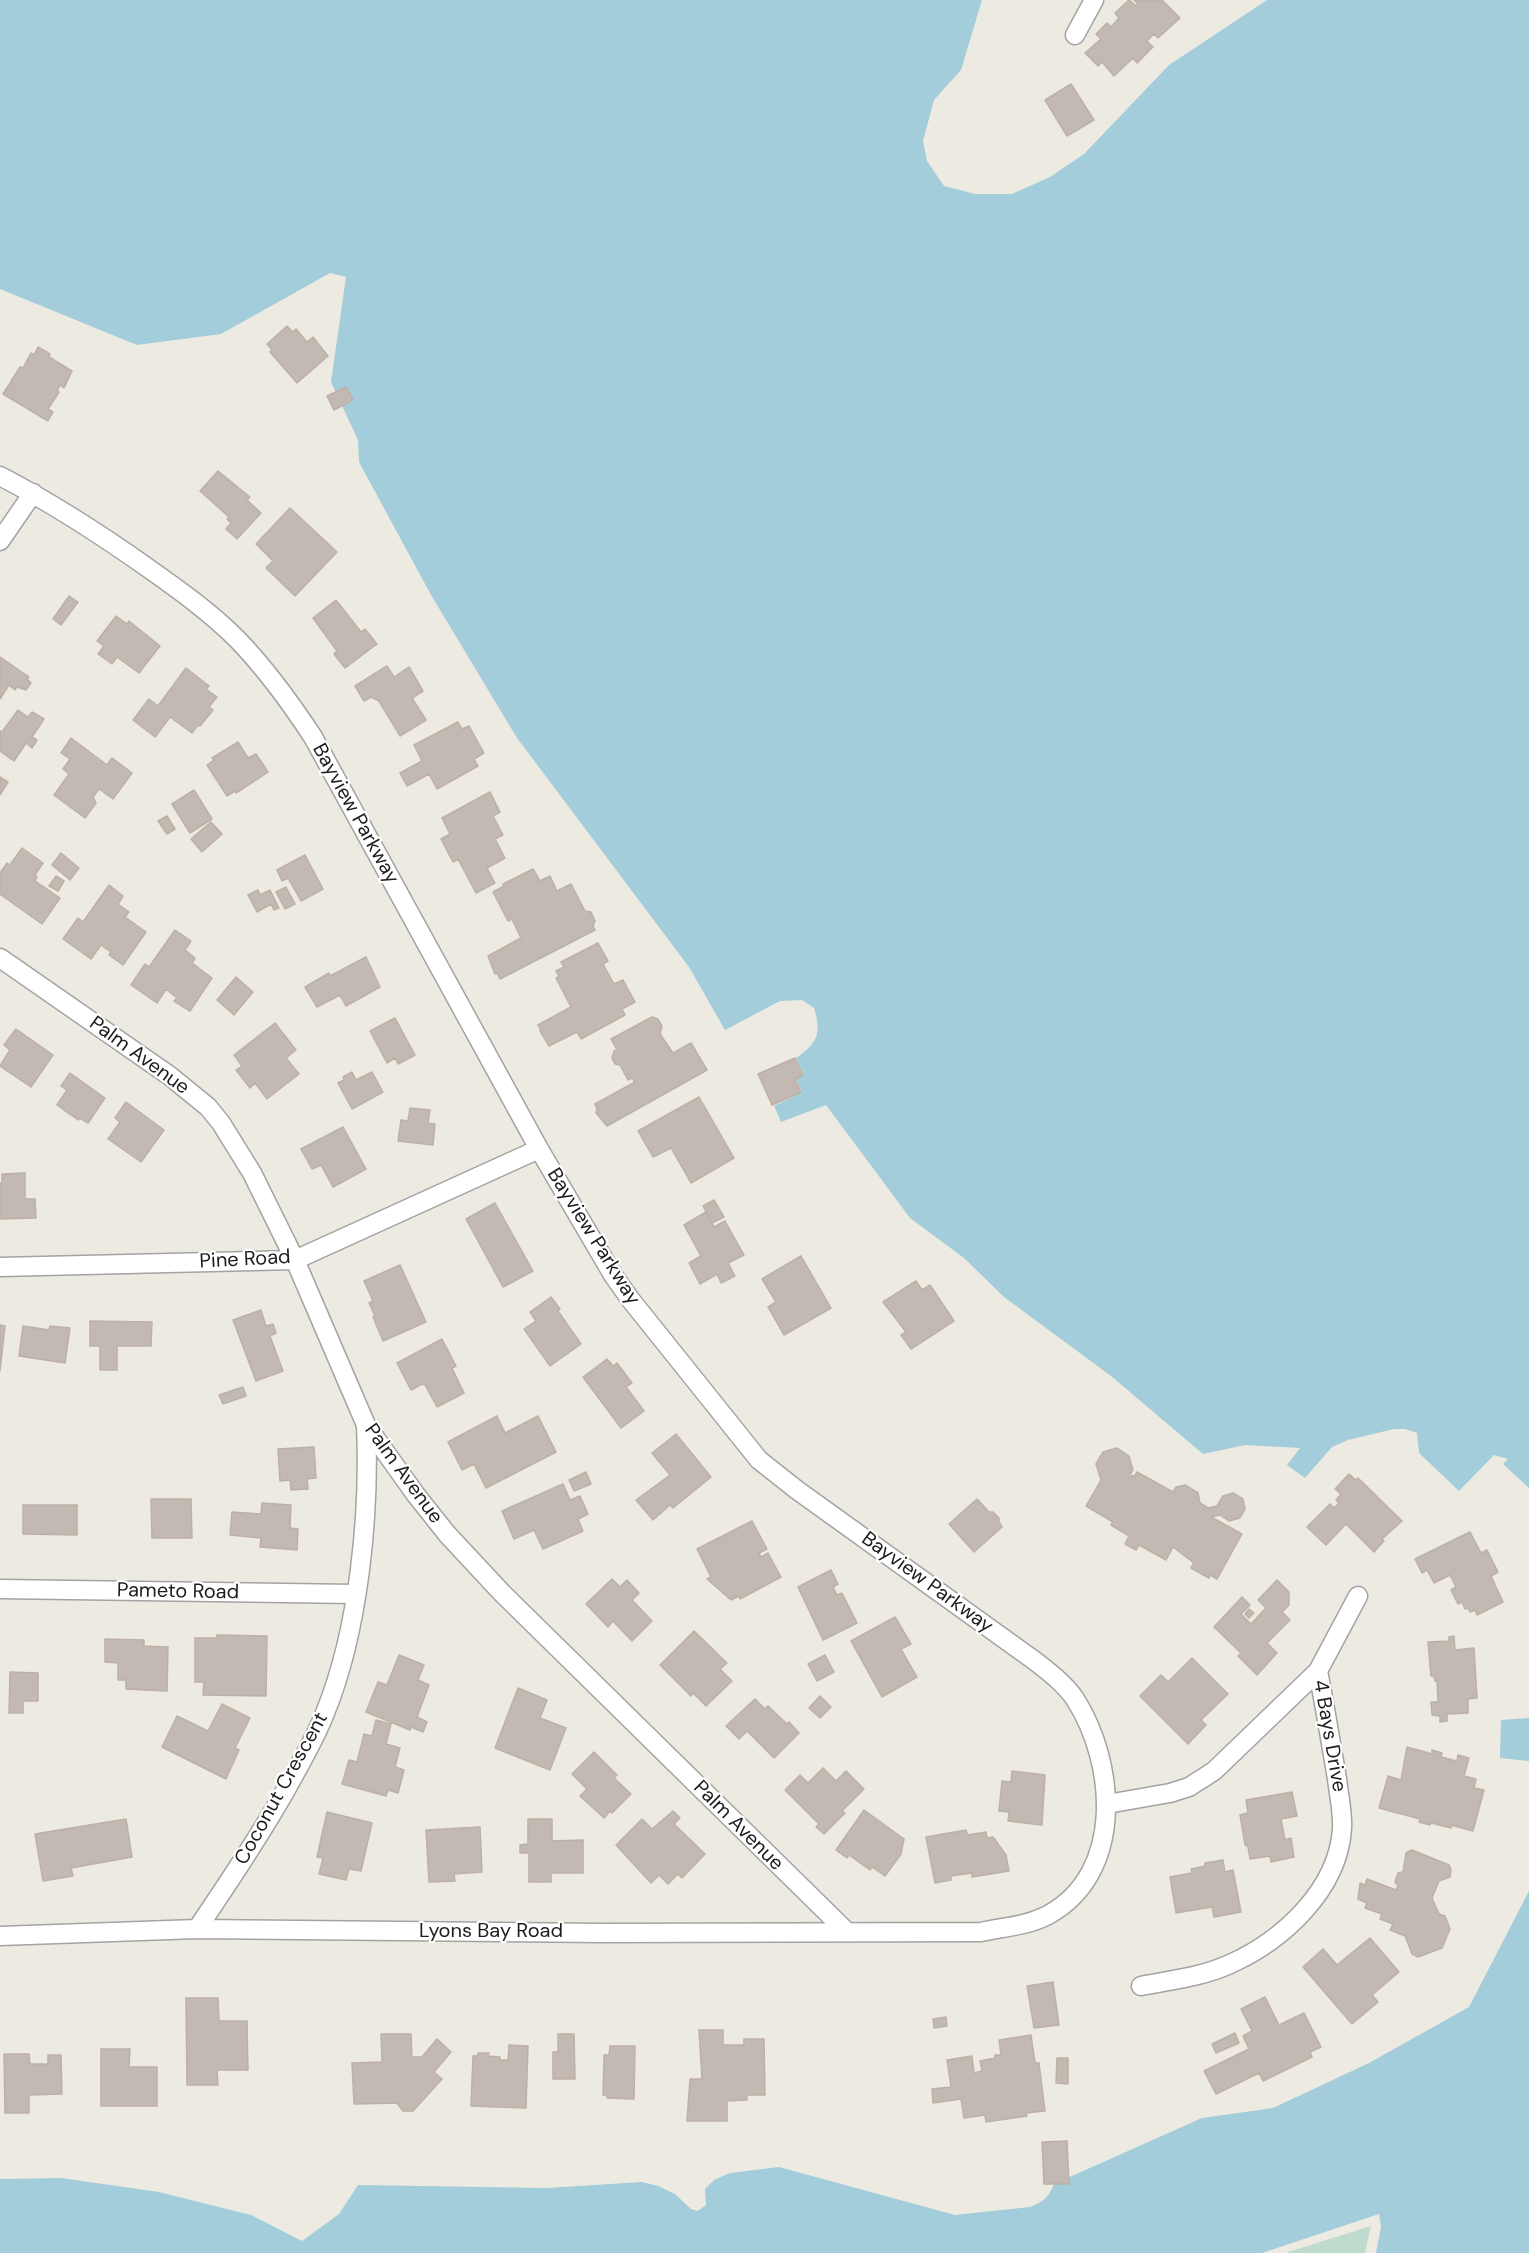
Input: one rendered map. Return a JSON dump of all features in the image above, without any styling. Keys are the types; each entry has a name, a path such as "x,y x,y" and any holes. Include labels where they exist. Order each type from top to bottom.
{"street":[{"path":"1075,35 1094,0"},
{"name":"Bayview Parkway","path":"0,476 96,531 180,591 236,638 269,674 313,737 539,1149 613,1275 759,1460 797,1490 1035,1661 1074,1697 1097,1747 1107,1804 1106,1828 1099,1852 1089,1873 1066,1902 1049,1914 1030,1923 981,1932"},
{"path":"0,541 33,493"},
{"name":"Palm Avenue","path":"0,958 170,1076 208,1107 222,1123 252,1173 295,1260 366,1425 416,1495 447,1534 502,1593 847,1932"},
{"name":"Pine Road","path":"0,1267 295,1260 539,1149"},
{"name":"Coconut Crescent","path":"197,1929 262,1831 313,1741 338,1677 355,1594 366,1503 368,1468 366,1425"},
{"name":"Pameto Road","path":"0,1589 355,1594"},
{"path":"1318,1671 1358,1596"},
{"name":"4 Bays Drive","path":"1107,1804 1170,1793 1189,1787 1206,1777 1318,1671"},
{"name":"4 Bays Drive","path":"1141,1986 1205,1973 1229,1965 1252,1952 1273,1938 1313,1899 1334,1864 1339,1847 1341,1812 1318,1671"},
{"name":"Lyons Bay Road","path":"0,1936 197,1929 590,1933 981,1932"}],"green space":[{"path":"1371,2226 1365,2253 1287,2253 1288,2252"}],"water":[{"path":"0,0 982,0 961,70 934,100 923,141 927,161 944,186 975,194 1012,194 1050,177 1084,154 1169,65 1267,0 1529,0 1529,1488 1503,1464 1508,1459 1494,1455 1459,1491 1419,1453 1417,1433 1405,1429 1394,1429 1348,1440 1332,1447 1305,1478 1287,1465 1300,1448 1245,1445 1203,1454 1111,1376 1004,1297 964,1258 910,1218 826,1105 781,1122 774,1106 802,1092 796,1079 804,1075 796,1058 809,1048 816,1037 818,1024 814,1008 802,1000 780,1001 725,1030 689,967 517,738 431,595 359,462 358,440 331,382 346,277 330,273 221,334 137,345 0,289"},
{"path":"1529,1718 1529,1761 1500,1758 1501,1720"},
{"path":"1529,1891 1529,2253 1376,2253 1381,2227 1379,2214 1262,2253 0,2253 0,2179 61,2178 159,2192 251,2215 302,2241 339,2214 358,2185 546,2188 642,2182 675,2194 691,2209 698,2211 706,2205 705,2189 714,2180 730,2173 779,2167 955,2215 1030,2207 1045,2198 1054,2184 1202,2118 1273,2108 1369,2063 1469,2007"}],"building":[{"path":"1129,0 1136,6 1138,4 1134,0 1162,0 1180,18 1158,38 1154,34 1147,41 1153,47 1137,63 1133,58 1114,76 1102,62 1098,66 1085,53 1101,39 1096,34 1107,23 1111,27 1119,18 1115,13"},
{"path":"1071,84 1094,120 1067,136 1045,100"},
{"path":"287,326 293,332 296,329 307,342 313,337 328,356 297,383 270,352 272,350 267,344"},
{"path":"38,347 50,354 49,357 72,371 64,388 60,385 57,391 59,392 48,409 53,412 48,421 3,394 10,383 13,384 11,381 20,367 23,368 31,353 34,355"},
{"path":"346,387 353,400 334,410 327,396"},
{"path":"218,471 250,497 247,500 261,513 237,539 226,529 231,523 227,519 229,517 200,491"},
{"path":"290,508 337,552 295,596 266,568 273,561 256,544"},
{"path":"69,596 78,602 61,625 53,619"},
{"path":"336,600 361,632 365,629 377,644 345,668 334,654 337,651 313,618"},
{"path":"116,616 127,624 129,621 160,646 139,673 117,657 112,664 98,654 104,646 97,641"},
{"path":"0,657 29,677 27,679 31,683 26,690 17,687 15,690 9,685 0,699"},
{"path":"387,666 394,677 409,667 423,691 412,698 426,720 400,736 379,701 371,697 364,701 355,686"},
{"path":"186,668 209,686 206,689 217,697 209,707 213,710 192,733 170,717 155,737 133,720 149,699 158,706"},
{"path":"18,710 28,717 32,712 44,719 32,737 37,740 32,748 26,743 14,761 0,751 0,731 2,732"},
{"path":"458,722 462,729 469,726 484,753 474,759 478,766 437,789 429,774 407,786 400,773 422,761 414,745"},
{"path":"71,738 107,765 112,758 132,773 113,799 99,789 93,797 96,803 85,818 54,795 69,774 63,769 70,759 61,753"},
{"path":"238,742 248,758 256,754 268,772 236,793 235,791 227,796 207,765 214,760 212,758"},
{"path":"0,777 8,782 0,795"},
{"path":"194,790 212,819 190,833 172,804"},
{"path":"490,792 500,812 493,816 503,835 495,839 505,858 487,868 495,883 476,893 458,859 453,862 441,839 450,834 442,818"},
{"path":"167,816 175,829 167,834 158,821"},
{"path":"211,822 222,834 202,852 191,839"},
{"path":"22,848 43,863 35,875 37,877 35,881 60,898 42,924 0,894 0,873 7,863 10,865"},
{"path":"61,853 79,868 70,880 52,865"},
{"path":"305,855 323,889 301,901 288,878 282,881 277,870"},
{"path":"533,869 540,881 550,876 557,891 571,884 585,911 591,912 595,921 593,926 595,930 500,979 497,973 495,974 488,956 521,938 512,919 508,921 493,892 504,886 503,884"},
{"path":"56,876 64,881 58,891 49,886"},
{"path":"109,885 123,896 118,904 129,912 125,917 146,932 123,965 109,955 111,952 101,945 91,959 63,939 78,918 83,922"},
{"path":"286,887 295,904 285,909 276,892"},
{"path":"258,890 260,895 270,890 279,908 274,910 271,904 257,912 248,895"},
{"path":"175,930 191,941 185,950 195,958 192,963 212,978 190,1011 174,1001 177,998 166,989 157,1003 131,985 145,964 149,967"},
{"path":"598,943 608,961 603,964 614,984 623,980 635,1002 622,1009 625,1015 581,1039 577,1032 549,1046 538,1025 571,1007 556,978 559,976 556,971 564,967 561,962"},
{"path":"366,957 380,987 346,1006 340,995 317,1007 305,987 329,973 330,976"},
{"path":"236,977 253,992 234,1015 217,1000"},
{"path":"652,1017 658,1019 662,1026 660,1034 673,1053 691,1043 707,1070 607,1126 596,1113 595,1104 635,1082 632,1078 628,1080 620,1065 615,1064 612,1058 614,1051 617,1050 611,1039"},
{"path":"395,1018 415,1055 398,1064 395,1058 387,1063 370,1031"},
{"path":"275,1023 296,1050 286,1058 299,1074 267,1099 255,1083 250,1088 236,1070 242,1066 234,1055"},
{"path":"16,1029 53,1055 31,1087 0,1066 10,1050 4,1045"},
{"path":"795,1058 803,1075 795,1079 801,1092 772,1105 758,1074"},
{"path":"352,1072 356,1080 372,1072 383,1092 352,1109 338,1083"},
{"path":"70,1073 105,1098 88,1123 80,1118 78,1120 57,1105 67,1090 61,1086"},
{"path":"699,1097 734,1158 691,1183 671,1148 653,1157 638,1131"},
{"path":"126,1102 164,1130 141,1162 108,1139 120,1122 115,1118"},
{"path":"410,1108 430,1110 428,1123 435,1124 433,1145 398,1141 401,1120 408,1121"},
{"path":"343,1127 366,1169 333,1187 321,1165 312,1169 301,1149"},
{"path":"25,1173 25,1199 35,1199 36,1218 0,1219 2,1174"},
{"path":"714,1200 724,1217 712,1223 703,1206"},
{"path":"495,1203 533,1271 503,1287 466,1219"},
{"path":"706,1212 714,1227 725,1221 744,1255 728,1263 735,1276 721,1283 717,1274 700,1284 689,1263 701,1256 684,1225"},
{"path":"801,1256 831,1308 784,1335 768,1307 776,1302 762,1279"},
{"path":"400,1265 426,1322 383,1341 369,1303 373,1301 364,1281"},
{"path":"916,1281 922,1290 930,1285 954,1321 911,1349 901,1335 906,1332 883,1302"},
{"path":"551,1297 581,1344 550,1366 524,1329 536,1321 530,1312"},
{"path":"261,1310 266,1326 273,1324 276,1333 270,1336 283,1371 256,1381 233,1320"},
{"path":"90,1321 152,1322 151,1346 117,1346 117,1370 100,1370 100,1346 90,1346"},
{"path":"0,1325 5,1326 0,1371"},
{"path":"23,1326 49,1330 50,1326 70,1328 65,1363 19,1356"},
{"path":"442,1339 456,1366 452,1368 464,1393 437,1407 424,1383 411,1390 397,1363"},
{"path":"607,1359 613,1366 617,1363 632,1383 626,1387 644,1411 621,1428 583,1377"},
{"path":"243,1387 246,1396 223,1404 219,1395"},
{"path":"497,1416 505,1433 538,1416 556,1452 486,1488 474,1464 462,1470 448,1442"},
{"path":"676,1434 711,1477 673,1508 670,1505 653,1520 636,1500 670,1475 652,1453"},
{"path":"314,1447 316,1478 307,1479 308,1489 291,1490 290,1480 280,1481 278,1449"},
{"path":"1117,1448 1129,1456 1133,1470 1128,1477 1130,1478 1132,1475 1134,1477 1137,1472 1173,1492 1176,1487 1185,1485 1198,1493 1200,1503 1208,1508 1217,1506 1223,1496 1233,1493 1243,1499 1245,1509 1240,1518 1229,1521 1220,1515 1211,1517 1242,1534 1217,1579 1210,1575 1209,1578 1191,1568 1194,1563 1173,1547 1166,1560 1139,1545 1136,1550 1125,1544 1129,1536 1111,1525 1113,1522 1086,1506 1101,1480 1096,1464 1103,1452"},
{"path":"586,1472 591,1484 574,1491 569,1480"},
{"path":"1349,1474 1356,1480 1358,1478 1402,1521 1382,1539 1384,1541 1374,1552 1346,1524 1326,1545 1307,1527 1330,1504 1334,1508 1339,1503 1336,1500 1341,1494 1335,1489"},
{"path":"563,1484 570,1500 580,1496 588,1514 578,1519 583,1531 543,1549 534,1530 514,1539 502,1511"},
{"path":"151,1499 191,1499 192,1538 152,1538"},
{"path":"977,1499 989,1512 993,1512 999,1518 1002,1527 974,1552 949,1524"},
{"path":"262,1503 291,1505 290,1528 298,1529 297,1550 260,1547 261,1538 230,1535 232,1512 261,1514"},
{"path":"23,1505 77,1505 77,1535 23,1534"},
{"path":"752,1521 767,1549 759,1553 761,1557 768,1553 781,1577 740,1599 739,1596 731,1600 707,1579 711,1577 697,1549"},
{"path":"1470,1532 1481,1553 1487,1550 1498,1572 1491,1576 1503,1602 1477,1615 1475,1610 1470,1612 1468,1608 1465,1609 1462,1602 1458,1604 1451,1590 1456,1587 1450,1575 1434,1583 1427,1570 1422,1573 1415,1559"},
{"path":"831,1570 838,1584 833,1587 837,1595 842,1593 857,1623 823,1640 798,1587"},
{"path":"612,1579 620,1587 627,1580 639,1593 632,1600 652,1621 632,1641 613,1621 608,1627 586,1604"},
{"path":"1277,1580 1289,1592 1289,1605 1282,1612 1290,1620 1267,1643 1277,1653 1257,1675 1238,1656 1241,1653 1214,1627 1242,1597 1250,1605 1241,1614 1251,1624 1266,1608 1258,1600"},
{"path":"1249,1609 1254,1613 1249,1618 1245,1614"},
{"path":"895,1617 911,1644 901,1649 917,1677 882,1697 851,1641"},
{"path":"694,1631 727,1663 720,1669 732,1681 706,1706 693,1693 691,1696 660,1665"},
{"path":"217,1635 267,1636 266,1696 203,1695 204,1682 195,1682 195,1638 217,1638"},
{"path":"1454,1636 1455,1650 1474,1648 1477,1698 1468,1699 1468,1713 1447,1714 1447,1721 1440,1722 1440,1716 1432,1715 1431,1702 1438,1702 1437,1681 1434,1676 1431,1676 1428,1642 1449,1641 1449,1637"},
{"path":"105,1639 144,1640 144,1646 168,1647 167,1691 126,1689 126,1680 118,1680 118,1663 105,1662"},
{"path":"399,1655 424,1665 418,1680 429,1685 417,1717 427,1722 423,1732 411,1727 410,1730 366,1712 378,1682 387,1685"},
{"path":"825,1655 834,1672 817,1681 808,1664"},
{"path":"1192,1658 1228,1694 1201,1720 1206,1725 1188,1744 1140,1696 1161,1675 1168,1682"},
{"path":"10,1672 38,1673 38,1701 23,1701 23,1713 9,1713"},
{"path":"518,1688 547,1700 540,1718 566,1728 550,1770 495,1748"},
{"path":"820,1696 831,1707 820,1718 809,1708"},
{"path":"755,1699 765,1709 768,1706 787,1724 789,1722 799,1733 774,1758 747,1731 739,1739 726,1726"},
{"path":"222,1704 250,1718 235,1748 239,1750 226,1779 162,1747 177,1716 208,1731"},
{"path":"376,1720 391,1724 386,1744 400,1748 395,1767 404,1770 398,1793 388,1790 386,1796 342,1784 349,1760 357,1762 364,1734 372,1736"},
{"path":"1407,1747 1432,1754 1432,1750 1442,1753 1441,1757 1457,1761 1458,1755 1469,1758 1464,1776 1476,1779 1474,1788 1484,1790 1473,1831 1451,1825 1451,1828 1431,1823 1430,1825 1419,1822 1420,1819 1379,1808 1388,1776 1401,1780"},
{"path":"594,1752 617,1775 614,1778 631,1794 604,1818 580,1796 587,1789 572,1774"},
{"path":"823,1768 836,1781 846,1771 864,1789 842,1811 845,1813 824,1834 816,1827 819,1824 785,1790 800,1775 808,1783"},
{"path":"1012,1771 1045,1775 1042,1825 1008,1821 1009,1812 999,1811 1002,1781 1011,1782"},
{"path":"1292,1792 1297,1816 1281,1819 1285,1840 1291,1838 1294,1857 1271,1862 1270,1856 1250,1859 1240,1815 1248,1813 1246,1800"},
{"path":"864,1810 904,1839 901,1854 885,1876 872,1867 870,1870 849,1855 847,1858 836,1850"},
{"path":"673,1811 680,1818 674,1824 705,1854 682,1878 678,1874 668,1884 659,1875 651,1883 616,1845 642,1819 652,1829"},
{"path":"327,1812 372,1823 361,1871 349,1869 346,1880 319,1874 323,1858 317,1857"},
{"path":"126,1819 132,1857 71,1868 73,1876 43,1881 35,1834"},
{"path":"528,1819 552,1819 552,1841 583,1840 583,1873 551,1873 551,1882 529,1882 529,1853 520,1853 520,1845 528,1844"},
{"path":"480,1827 482,1872 454,1874 455,1881 429,1882 426,1830"},
{"path":"966,1830 968,1835 986,1832 987,1838 993,1837 1006,1855 1009,1871 972,1877 972,1873 951,1876 951,1880 935,1883 926,1837"},
{"path":"1412,1850 1449,1865 1451,1870 1450,1877 1439,1881 1432,1898 1439,1914 1445,1916 1450,1929 1442,1948 1418,1957 1412,1954 1405,1936 1390,1930 1393,1924 1380,1919 1382,1914 1365,1908 1367,1903 1358,1899 1360,1883 1365,1885 1367,1879 1396,1890 1398,1886 1395,1882 1398,1873 1403,1872 1406,1853"},
{"path":"1223,1860 1225,1872 1233,1870 1241,1912 1214,1917 1212,1907 1176,1913 1170,1877 1192,1873 1191,1869 1205,1866 1205,1863"},
{"path":"1370,1938 1399,1972 1372,1995 1378,2002 1352,2024 1303,1967 1323,1949 1337,1965"},
{"path":"1053,1982 1059,2025 1034,2028 1027,1986"},
{"path":"1265,1997 1279,2025 1304,2013 1321,2047 1310,2052 1312,2057 1263,2081 1259,2073 1216,2094 1204,2071 1249,2049 1243,2036 1252,2031 1241,2009"},
{"path":"186,1998 218,1998 219,2021 247,2021 248,2070 217,2070 218,2085 187,2085"},
{"path":"946,2017 947,2026 934,2028 933,2019"},
{"path":"699,2030 723,2030 723,2045 744,2045 744,2039 764,2039 765,2095 747,2095 747,2100 727,2101 727,2121 687,2121 690,2079 702,2079"},
{"path":"1235,2033 1239,2043 1216,2053 1212,2044"},
{"path":"381,2034 411,2034 412,2057 422,2057 437,2039 451,2052 434,2072 442,2079 413,2111 403,2111 397,2103 354,2104 352,2063 382,2062"},
{"path":"558,2034 574,2034 575,2079 553,2079 553,2052 558,2052"},
{"path":"1031,2035 1035,2063 1039,2063 1045,2111 986,2122 985,2115 964,2118 961,2099 933,2103 932,2089 951,2087 947,2060 972,2056 974,2073 982,2071 980,2061 1001,2055 999,2040"},
{"path":"509,2045 528,2046 526,2108 471,2106 473,2056 478,2056 478,2053 489,2053 488,2056 508,2060"},
{"path":"610,2046 635,2046 634,2099 607,2098 607,2095 603,2095 604,2055 609,2055"},
{"path":"101,2049 130,2049 129,2067 157,2067 157,2106 101,2106"},
{"path":"4,2054 29,2054 30,2064 48,2064 48,2055 61,2055 62,2094 29,2095 29,2113 5,2113"},
{"path":"1057,2058 1068,2058 1068,2084 1056,2083"},
{"path":"1067,2141 1069,2184 1044,2184 1042,2142"}]}
